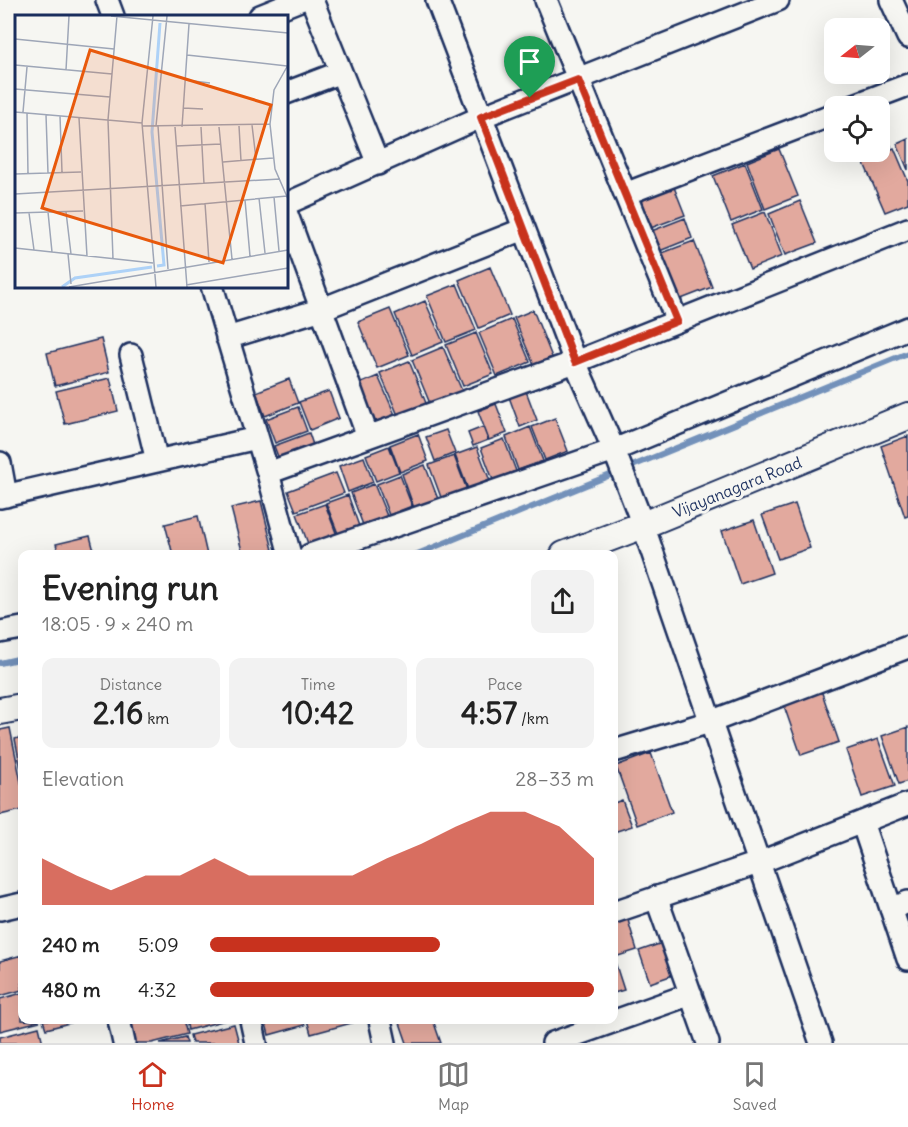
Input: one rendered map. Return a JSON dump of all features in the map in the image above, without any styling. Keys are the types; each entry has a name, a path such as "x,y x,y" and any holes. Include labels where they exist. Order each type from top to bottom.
{"street":[{"path":"107,0 113,15"},
{"path":"262,15 300,0"},
{"path":"312,0 378,164"},
{"path":"437,0 575,362 614,450 643,525 821,1043"},
{"path":"546,0 677,321"},
{"path":"288,203 481,117 778,0"},
{"path":"891,0 908,37"},
{"path":"288,92 340,72"},
{"path":"879,96 908,85"},
{"path":"625,194 824,118"},
{"path":"288,217 368,437"},
{"path":"227,338 322,309 524,229"},
{"path":"268,473 575,362 908,229"},
{"path":"213,288 289,550"},
{"path":"324,550 614,450 908,328"},
{"path":"131,355 156,461"},
{"name":"Vijayanagara Road","path":"577,550 908,416"},
{"path":"0,463 3,496 257,438"},
{"path":"0,632 18,629"},
{"path":"618,750 710,722 908,647"},
{"path":"0,711 18,708"},
{"path":"618,911 758,863 908,804"},
{"path":"862,822 900,906 908,959"},
{"path":"656,897 708,1043"},
{"path":"0,909 18,905"},
{"path":"618,1020 691,994"},
{"path":"120,1024 124,1043"},
{"path":"252,1024 256,1043"},
{"path":"381,1024 385,1043"},
{"path":"553,1043 607,1024"}],"building":[{"path":"908,139 908,170 897,144"},
{"path":"894,148 908,181 908,203 885,212 863,162 890,162 890,150"},
{"path":"779,149 798,196 765,209 747,162"},
{"path":"745,163 763,209 731,222 713,176"},
{"path":"674,187 685,215 648,229 638,202"},
{"path":"800,201 817,243 785,255 769,214"},
{"path":"765,212 782,256 750,269 732,225"},
{"path":"685,218 692,238 657,252 649,232"},
{"path":"694,241 712,287 676,301 657,255"},
{"path":"490,267 510,315 479,328 459,280"},
{"path":"457,284 476,330 446,342 427,296"},
{"path":"425,301 443,342 412,355 395,314"},
{"path":"390,309 409,355 377,368 358,322"},
{"path":"533,310 552,357 534,365 514,318"},
{"path":"512,319 530,362 497,376 479,333"},
{"path":"476,333 493,374 463,386 446,345"},
{"path":"101,339 109,372 55,386 47,353"},
{"path":"443,347 463,393 431,406 412,360"},
{"path":"409,361 428,408 400,420 380,373"},
{"path":"378,376 396,417 374,426 357,385"},
{"path":"110,378 118,411 65,424 56,391"},
{"path":"289,379 298,403 265,416 256,392"},
{"path":"329,391 339,418 310,430 299,402"},
{"path":"526,391 537,420 520,427 509,397"},
{"path":"496,404 507,433 489,440 478,411"},
{"path":"298,407 307,431 275,443 266,419"},
{"path":"555,418 568,451 545,460 532,427"},
{"path":"483,427 488,440 473,446 468,433"},
{"path":"530,427 543,461 518,470 506,437"},
{"path":"446,430 455,453 435,461 426,437"},
{"path":"309,433 316,454 282,467 274,446"},
{"path":"418,434 428,461 400,472 390,445"},
{"path":"908,436 908,516 905,517 881,446"},
{"path":"504,439 516,471 493,480 481,448"},
{"path":"389,446 399,472 376,481 366,455"},
{"path":"477,447 490,481 468,489 455,455"},
{"path":"454,456 467,490 442,500 429,465"},
{"path":"364,457 373,482 348,492 339,466"},
{"path":"425,465 438,499 414,508 402,474"},
{"path":"336,473 344,493 296,511 288,491"},
{"path":"400,475 412,506 389,515 377,484"},
{"path":"374,484 387,516 363,525 351,493"},
{"path":"348,495 360,529 339,536 326,503"},
{"path":"261,501 273,550 242,550 231,508"},
{"path":"325,504 338,538 310,549 297,514"},
{"path":"795,504 810,548 778,559 762,515"},
{"path":"198,516 206,550 172,550 165,524"},
{"path":"754,520 772,573 740,584 722,531"},
{"path":"90,536 94,550 58,550 56,544"},
{"path":"821,690 839,742 801,755 783,703"},
{"path":"908,727 908,781 899,784 882,736"},
{"path":"10,728 18,767 18,811 0,815 0,730"},
{"path":"18,738 18,754 15,739"},
{"path":"878,739 895,786 862,797 846,750"},
{"path":"651,753 672,812 637,825 618,772 618,765"},
{"path":"622,800 632,826 618,831 618,802"},
{"path":"627,917 637,950 618,956 618,920"},
{"path":"665,942 676,974 650,983 639,951"},
{"path":"18,956 18,991 0,996 0,961"},
{"path":"618,971 624,990 618,992"},
{"path":"18,994 18,1024 28,1024 0,1031 0,999"},
{"path":"44,1024 65,1024 46,1029"},
{"path":"130,1024 184,1024 187,1034 152,1043 135,1043"},
{"path":"187,1024 211,1024 188,1030"},
{"path":"234,1024 239,1043 192,1043 190,1035"},
{"path":"266,1024 305,1025 269,1035"},
{"path":"308,1024 348,1024 311,1034"},
{"path":"400,1024 434,1024 441,1043 407,1043"},
{"path":"39,1027 43,1043 0,1043 0,1037"},
{"path":"185,1037 187,1043 160,1043"}],"waterway":[{"path":"427,550 908,353"},
{"path":"0,663 18,659"}],"route":[{"path":"578,80 677,321 575,362 481,117 530,98 578,80"}]}
